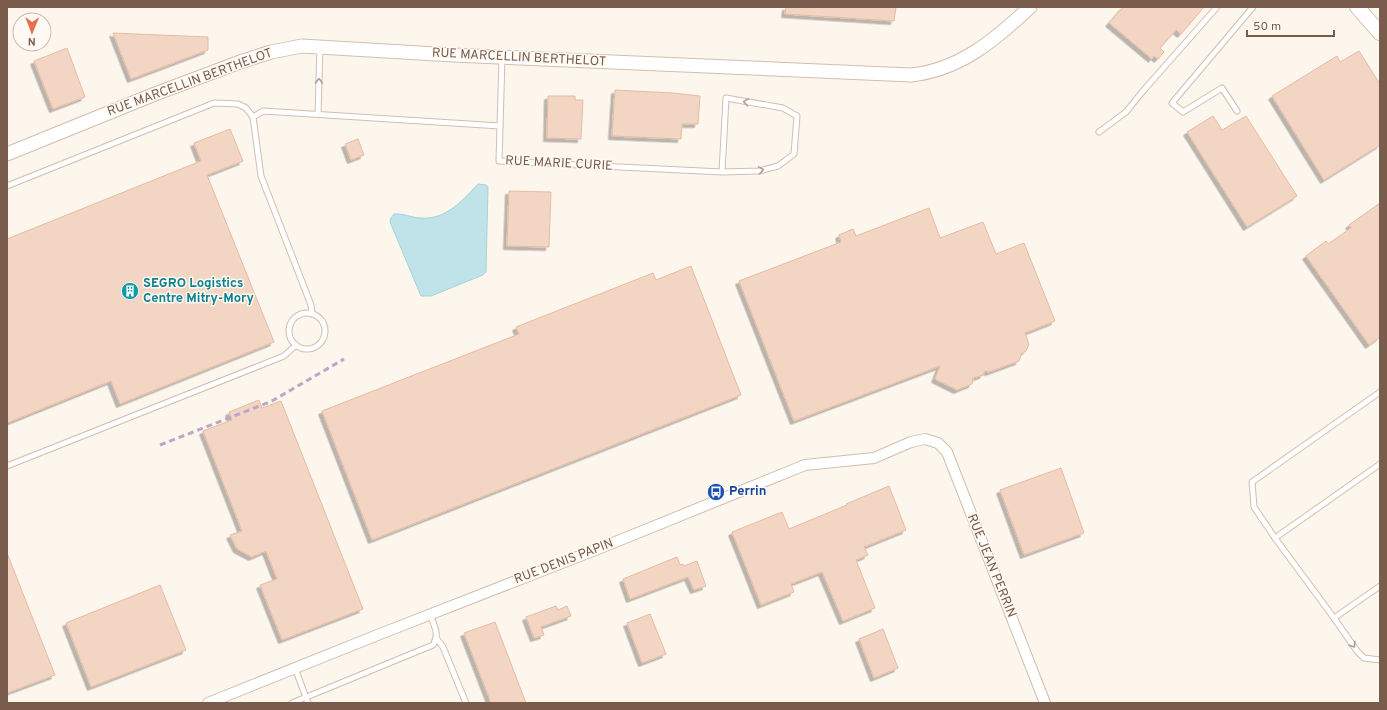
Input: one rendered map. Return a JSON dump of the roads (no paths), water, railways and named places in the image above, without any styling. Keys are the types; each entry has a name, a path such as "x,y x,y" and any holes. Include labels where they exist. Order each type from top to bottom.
{"main road":[{"path":"1357,7 1380,33"}],"street":[{"name":"RUE MARCELLIN BERTHELOT","path":"7,154 155,94 240,62 271,52 302,46 502,57 911,75 933,71 956,62 970,54 992,41 1030,7"},
{"name":"RUE DENIS PAPIN","path":"208,703 805,466 874,458 911,442 925,439"},
{"name":"RUE JEAN PERRIN","path":"925,439 938,443 946,452 1046,703"}],"lane":[{"path":"1099,132 1126,112 1217,7"},
{"path":"1237,111 1222,88 1183,112 1172,103 1253,7"},
{"path":"318,114 320,47"},
{"name":"RUE MARIE CURIE","path":"502,57 499,161 722,172"},
{"path":"726,98 783,108 797,116 794,154 778,166 759,171 722,172 726,98"},
{"path":"7,186 214,103 238,104 246,108 253,117 261,176 311,305 312,314"},
{"path":"253,117 263,111 500,126"},
{"path":"306,313 316,316 323,324 324,336 321,341 317,345 306,349 296,345 289,336 290,324 296,316 306,313"},
{"path":"7,466 284,356 296,345"},
{"path":"1380,392 1252,482 1254,507 1275,538 1357,652 1364,658 1380,660"},
{"path":"1275,538 1380,464"},
{"path":"1334,618 1380,586"},
{"path":"430,614 437,639 443,647 466,703"},
{"path":"292,703 307,700 433,645 437,639"},
{"path":"295,668 307,700"}],"water":[{"path":"478,184 486,185 488,187 486,272 483,275 431,296 421,296 390,222 391,218 394,214 421,218 438,216 453,208"}],"railway":[{"path":"160,445 272,401 344,359"}],"place":[{"name":"SEGRO Logistics Centre Mitry-Mory","path":"130,291"},
{"name":"Perrin","path":"716,492"}]}
